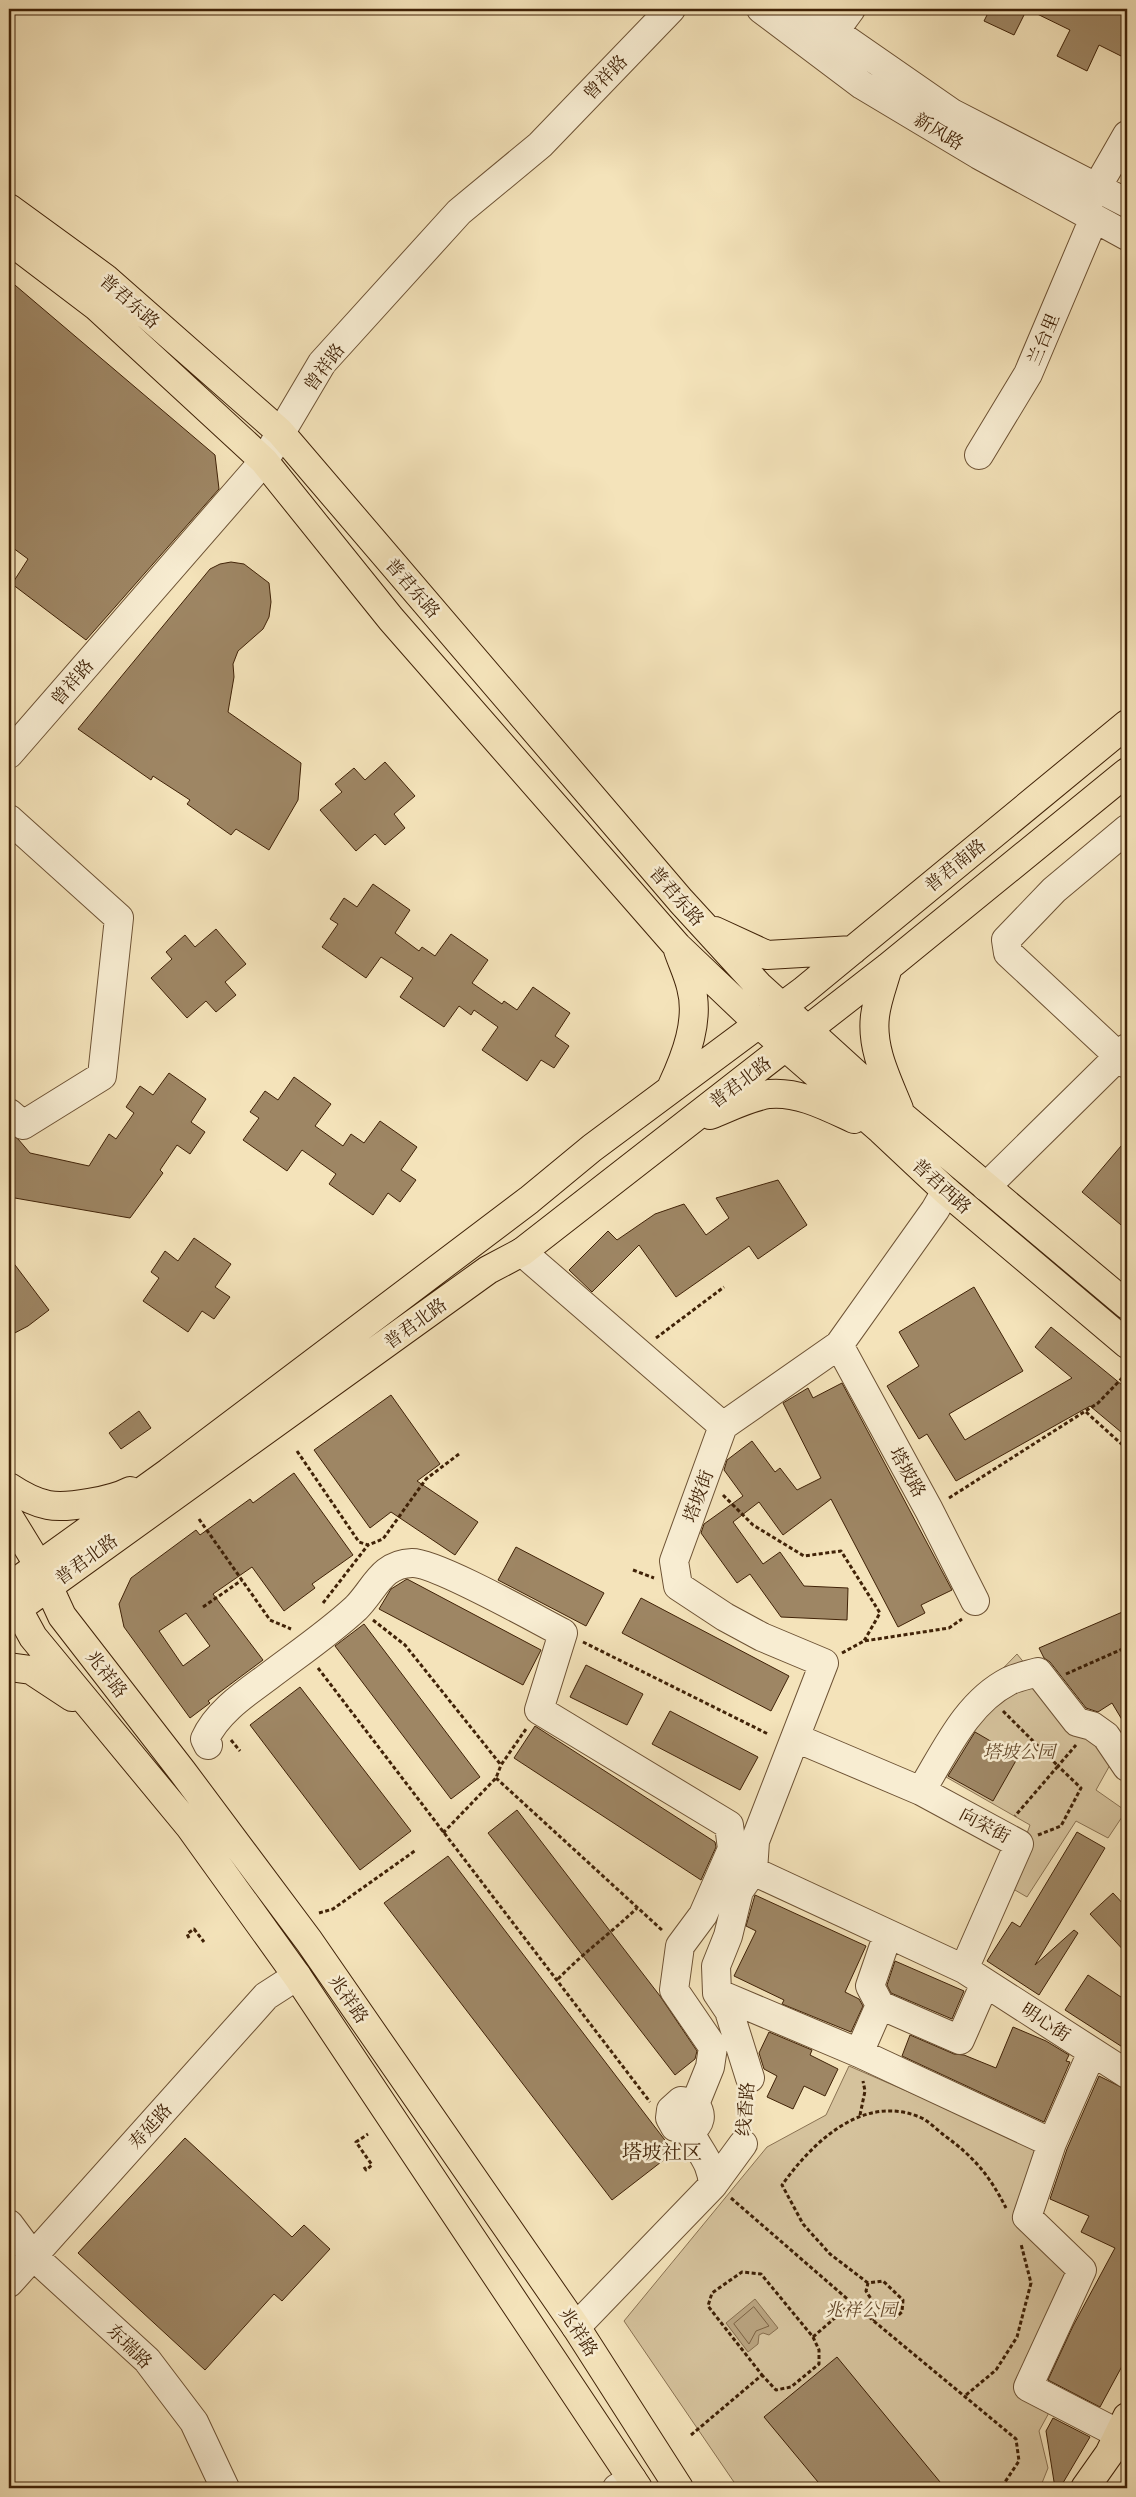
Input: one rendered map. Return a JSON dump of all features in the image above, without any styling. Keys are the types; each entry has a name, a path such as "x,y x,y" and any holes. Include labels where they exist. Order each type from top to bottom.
{"main road":[{"name":"普君东路","path":"9,208 105,278 280,432 704,926 758,984 782,1006"},
{"name":"普君东路","path":"9,240 96,306 264,461 391,619 677,946 758,1024"},
{"name":"普君南路","path":"782,1006 853,950 1127,724"},
{"name":"普君南路","path":"808,1029 1127,772"},
{"path":"704,926 767,955 853,950"},
{"path":"671,1089 688,1053 693,1020 692,989 677,946"},
{"path":"685,1124 768,1094 787,1095 811,1100 891,1123 874,1036 875,1014 888,966"},
{"name":"普君北路","path":"43,1577 169,1472 522,1206 592,1148 782,1006"},
{"name":"普君西路","path":"782,1006 808,1029 891,1123 946,1191 1127,1344"},
{"name":"普君西路","path":"758,1024 785,1047 891,1123 986,1187 1127,1305"},
{"name":"普君北路","path":"11,1601 488,1270 522,1252 808,1029"},
{"path":"9,1487 24,1497 50,1505 87,1503 121,1496 169,1472"},
{"name":"兆祥路","path":"9,1517 43,1577 62,1616 182,1771 309,1941 576,2327 679,2488"},
{"name":"兆祥路","path":"11,1601 33,1637 190,1827 297,1976 629,2485"},
{"path":"9,1667 31,1670 66,1692 107,1727"},
{"path":"1085,2488 1109,2454 1123,2426"}],"street":[{"name":"曾祥路","path":"9,754 264,461 322,363 459,212 540,145 671,9"},
{"name":"新风路","path":"761,9 827,42 952,114 1127,203"},
{"name":"新风路","path":"802,9 862,85 979,155 1127,236"},
{"path":"827,42 851,9"},
{"name":"兰台里","path":"979,455 1028,374 1089,215 1096,187 1127,135"},
{"path":"9,819 119,918 102,1076 23,1125 9,1113"},
{"path":"986,1187 1124,1056 1008,953 1006,940 1054,890 1127,829"},
{"path":"522,1252 723,1426 839,1344 936,1210 946,1191"},
{"name":"塔坡路","path":"839,1344 929,1510 975,1601"},
{"name":"塔坡街","path":"723,1426 674,1561 678,1586 732,1621 762,1637 824,1663"},
{"path":"219,1742 205,1739 208,1732 233,1703 300,1638 357,1607 374,1584 395,1565 414,1562 441,1571 563,1633 539,1710 729,1825 732,1850 703,1915 680,1946 674,1990 713,2047 710,2067 695,2104 699,2110 700,2119 697,2126 690,2131 695,2144 712,2167 713,2185"},
{"path":"824,1663 755,1841 753,1871 974,1976"},
{"path":"921,1791 964,1719 987,1695 1009,1681 1042,1678 1077,1722 1092,1726 1106,1736 1127,1767"},
{"name":"向荣街","path":"796,1738 921,1791 1010,1839 974,1976 960,2040 880,2005"},
{"name":"线香路","path":"750,2078 729,2011 717,1993 716,1966 728,1936 739,1891 753,1871"},
{"path":"859,2054 880,2005 870,1986 888,1934"},
{"name":"寿延路","path":"9,2283 32,2255 266,1996 297,1976"},
{"name":"明心街","path":"974,1976 1127,2074"},
{"path":"717,1993 859,2054 1052,2143"},
{"path":"1092,2052 1052,2143 1027,2216 1082,2270 1028,2387 1123,2426"},
{"name":"线香路","path":"576,2327 713,2185 743,2144"},
{"name":"东瑞路","path":"9,2224 32,2255 147,2360 194,2422 225,2488"}],"path":[{"path":"638,1352 724,1287"},
{"path":"929,1510 1098,1404 1126,1373"},
{"path":"1086,1412 1127,1449"},
{"path":"297,1451 359,1542 368,1545"},
{"path":"322,1605 368,1545 383,1539 426,1479 459,1454"},
{"path":"704,1477 753,1526 804,1556 841,1551 880,1614 864,1641"},
{"path":"199,1519 270,1620 290,1630 300,1638 443,1833 558,1979 653,2106"},
{"path":"203,1607 242,1580"},
{"path":"824,1663 864,1641 949,1628 968,1615 975,1601"},
{"path":"357,1607 405,1645 501,1765"},
{"path":"580,1641 768,1734"},
{"path":"1042,1678 1127,1647"},
{"path":"987,1695 1081,1788 1061,1826 1010,1839"},
{"path":"443,1833 496,1778 501,1765 539,1710"},
{"path":"1010,1839 1058,1766 1092,1726"},
{"path":"219,1742 240,1751"},
{"path":"496,1778 680,1946"},
{"path":"319,1913 333,1909 416,1850"},
{"path":"558,1979 582,1954 612,1932 637,1908"},
{"path":"190,1938 187,1934 194,1929 204,1942"},
{"path":"859,2054 865,2091 860,2115"},
{"name":"线香路","path":"743,2144 750,2078"},
{"path":"868,2283 866,2291 873,2302 883,2311 895,2318 902,2312 903,2300 883,2281 868,2283 830,2254 803,2224 782,2185 800,2159 831,2133 860,2115 886,2109 919,2116 972,2155 998,2193 1009,2215"},
{"path":"364,2167 366,2170 372,2165 356,2142 368,2134"},
{"path":"713,2185 873,2321 966,2395 1016,2439 1019,2461 1003,2485 1004,2488"},
{"path":"966,2395 996,2370 1017,2337 1030,2283 1019,2235"},
{"path":"742,2272 761,2274 813,2337 819,2350 819,2364 791,2387 776,2390 762,2375 708,2306 712,2293 742,2272"},
{"path":"813,2337 852,2303"},
{"path":"873,2321 883,2311"},
{"path":"691,2435 762,2375"}],"green space":[{"name":"塔坡公园","path":"1017,1654 1080,1732 1115,1756 1096,1790 1126,1811 1108,1838 1076,1821 1027,1897 1008,1886 1030,1825 939,1773 976,1696"},
{"name":"兆祥公园","path":"849,2066 1040,2149 1016,2219 1071,2271 1018,2389 1051,2409 1039,2431 1048,2468 1042,2483 1049,2488 738,2488 624,2321 767,2147 826,2115"}],"water":[{"path":"755,2299 778,2328 769,2335 763,2333 759,2335 758,2344 748,2352 726,2323"}],"building":[{"path":"990,9 1027,9 1014,35 984,21"},
{"path":"1027,9 1127,9 1127,59 1099,45 1087,71 1057,56 1070,30"},
{"path":"9,280 215,455 219,489 86,640 12,584 28,559 9,545"},
{"path":"231,562 244,564 269,583 271,602 269,617 263,629 238,651 233,664 234,677 228,712 301,763 298,800 269,850 236,829 231,835 187,804 190,800 153,776 151,780 78,729 210,569 220,564"},
{"path":"385,762 415,796 394,814 405,828 385,845 375,834 356,851 320,810 342,792 335,784 354,768 365,780"},
{"path":"373,884 410,910 395,933 419,951 422,947 435,956 451,934 488,960 472,983 502,1004 504,1001 517,1010 533,987 570,1013 555,1036 569,1046 554,1068 541,1060 527,1081 482,1050 498,1027 474,1010 471,1015 459,1006 444,1027 400,997 413,978 381,957 366,978 322,947 338,924 330,919 344,898 357,907"},
{"path":"216,929 246,964 225,982 236,995 216,1012 206,1001 187,1018 151,978 172,959 166,952 185,935 195,947"},
{"path":"169,1073 206,1099 191,1122 205,1132 190,1154 177,1145 160,1170 163,1173 130,1218 9,1197 9,1133 18,1139 30,1153 89,1166 109,1134 116,1139 134,1113 126,1107 140,1086 153,1095"},
{"path":"294,1077 331,1104 315,1126 343,1146 351,1134 364,1143 380,1121 417,1147 401,1170 416,1180 400,1202 388,1193 373,1215 329,1184 336,1174 302,1150 287,1171 243,1140 259,1118 250,1112 265,1091 278,1100"},
{"path":"1127,1139 1127,1230 1082,1192"},
{"path":"778,1180 807,1225 758,1259 749,1246 676,1297 639,1245 592,1292 569,1270 608,1231 617,1240 655,1214 684,1204 706,1235 729,1218 716,1198"},
{"path":"194,1238 231,1264 215,1287 230,1297 214,1319 202,1311 188,1332 143,1301 159,1278 151,1272 165,1251 178,1261"},
{"path":"9,1257 49,1310 28,1326 9,1336"},
{"path":"974,1287 1023,1371 949,1414 965,1440 1072,1378 1035,1347 1051,1327 1127,1389 1127,1437 1090,1406 956,1481 927,1434 919,1439 887,1386 919,1366 899,1332"},
{"path":"842,1383 952,1590 921,1605 925,1613 898,1627 831,1499 783,1535 759,1502 733,1522 763,1564 780,1552 804,1586 848,1588 847,1620 781,1617 750,1574 737,1583 701,1533 704,1524 743,1496 724,1470 727,1460 752,1441 775,1472 780,1468 797,1490 821,1478 783,1403 808,1388 813,1398"},
{"path":"391,1395 440,1464 417,1481 478,1522 455,1555 391,1512 370,1528 314,1450"},
{"path":"139,1411 151,1428 121,1449 109,1433"},
{"path":"294,1473 353,1555 312,1584 315,1588 284,1611 252,1567 213,1594 263,1660 208,1701 210,1703 190,1718 124,1627 119,1604 131,1578 196,1530 200,1535 250,1499 253,1503","holes":["186,1613 210,1646 183,1666 159,1631"]},
{"path":"516,1547 604,1593 586,1626 498,1580"},
{"path":"407,1579 541,1650 523,1685 379,1609 391,1589"},
{"path":"641,1598 789,1676 771,1711 622,1633"},
{"path":"1127,1610 1127,1728 1112,1703 1098,1712 1086,1708 1050,1662 1044,1658 1039,1648"},
{"path":"364,1624 480,1777 451,1799 335,1646"},
{"path":"586,1665 643,1694 627,1725 570,1697"},
{"path":"300,1687 411,1831 360,1870 250,1725"},
{"path":"670,1711 758,1757 740,1790 652,1744"},
{"path":"535,1726 715,1842 716,1847 701,1880 514,1758"},
{"path":"975,1732 1018,1757 993,1801 948,1776"},
{"path":"517,1810 660,1996 697,2051 695,2059 675,2075 488,1833"},
{"path":"1077,1832 1105,1848 1035,1965 1074,1930 1078,1933 1039,1995 987,1961 1012,1922 1020,1927"},
{"path":"448,1856 674,2152 612,2200 384,1903"},
{"path":"1113,1893 1127,1908 1127,1954 1090,1914"},
{"path":"755,1895 866,1946 845,1992 859,1999 863,2006 851,2032 782,2004 784,2000 734,1976 756,1931 746,1926"},
{"path":"895,1961 964,1991 952,2019 891,1993 887,1985"},
{"path":"1088,1975 1127,2001 1127,2050 1065,2010"},
{"path":"1013,2027 1046,2041 1069,2055 1066,2061 1070,2062 1044,2122 902,2056 910,2035 954,2054 964,2055 996,2068"},
{"path":"769,2032 812,2050 810,2055 838,2069 825,2096 804,2086 793,2109 767,2097 777,2076 764,2069 759,2053"},
{"path":"1099,2076 1127,2090 1127,2357 1100,2407 1048,2380 1073,2326 1115,2248 1081,2232 1089,2216 1050,2199 1067,2149"},
{"path":"185,2138 292,2237 304,2225 330,2249 282,2301 274,2294 205,2370 78,2253"},
{"path":"837,2357 945,2488 823,2488 764,2417"},
{"path":"1053,2418 1090,2437 1060,2488 1055,2488 1046,2431"}],"district":[{"name":"塔坡社区","path":"662,2151"}]}
